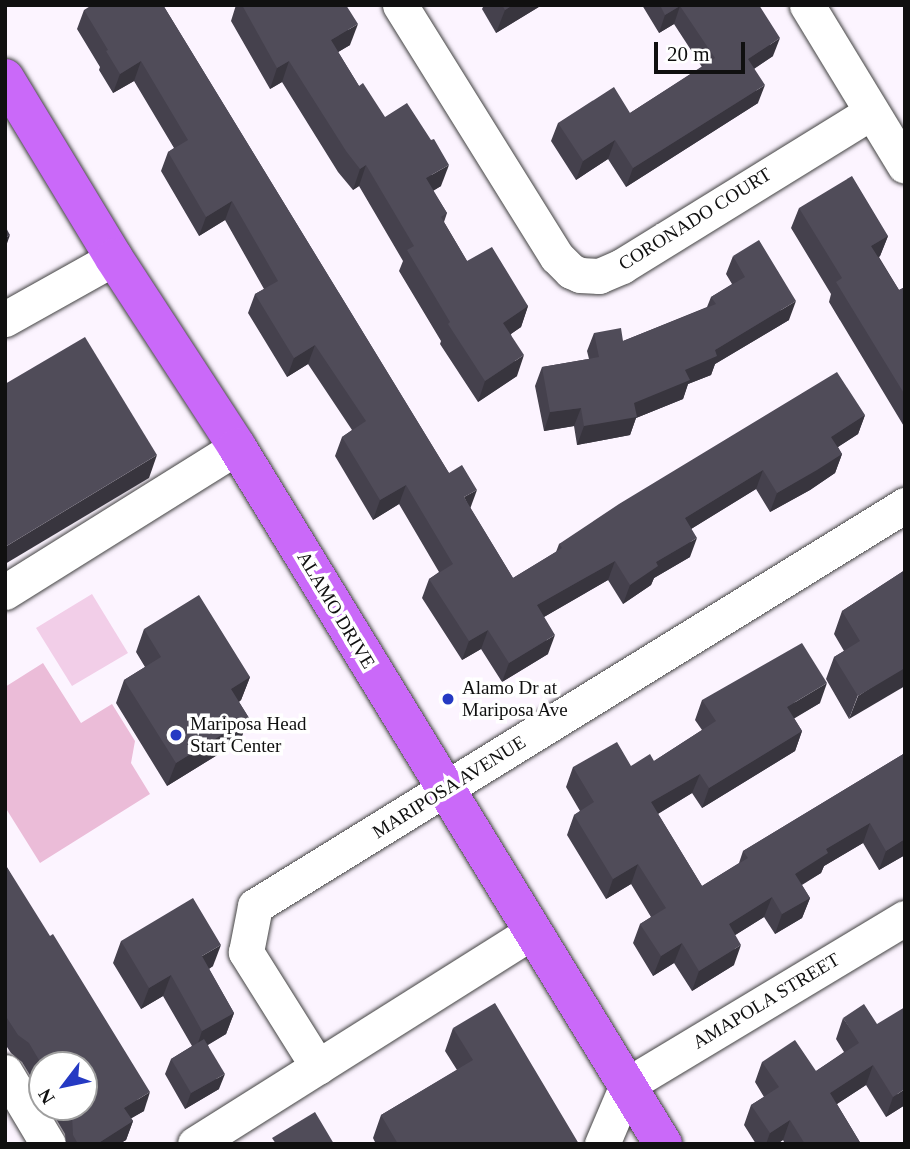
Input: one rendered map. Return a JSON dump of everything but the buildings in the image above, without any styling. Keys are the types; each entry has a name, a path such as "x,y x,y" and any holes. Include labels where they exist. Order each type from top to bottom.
{"main road":[{"name":"ALAMO DRIVE","path":"5,78 114,258 237,447 663,1144"}],"street":[{"name":"CORONADO COURT","path":"400,5 557,257 570,271 580,275 599,276 622,266 871,112"},
{"path":"807,5 905,166"},
{"path":"5,319 114,258"},
{"path":"5,592 237,447"},
{"name":"MARIPOSA AVENUE","path":"318,1067 246,952 255,906 905,505"},
{"name":"AMAPOLA STREET","path":"627,1085 905,918"},
{"path":"218,1138 318,1067 533,932"},
{"path":"5,1072 48,1144"},
{"path":"601,1144 627,1085"}],"shaded area":[{"path":"92,594 128,653 72,686 36,628"},
{"path":"43,663 81,723 112,704 135,741 131,763 150,794 40,863 5,807 5,687"}],"place":[{"name":"Alamo Dr at Mariposa Ave","path":"448,699"},
{"name":"Mariposa Head Start Center","path":"176,735"}]}
